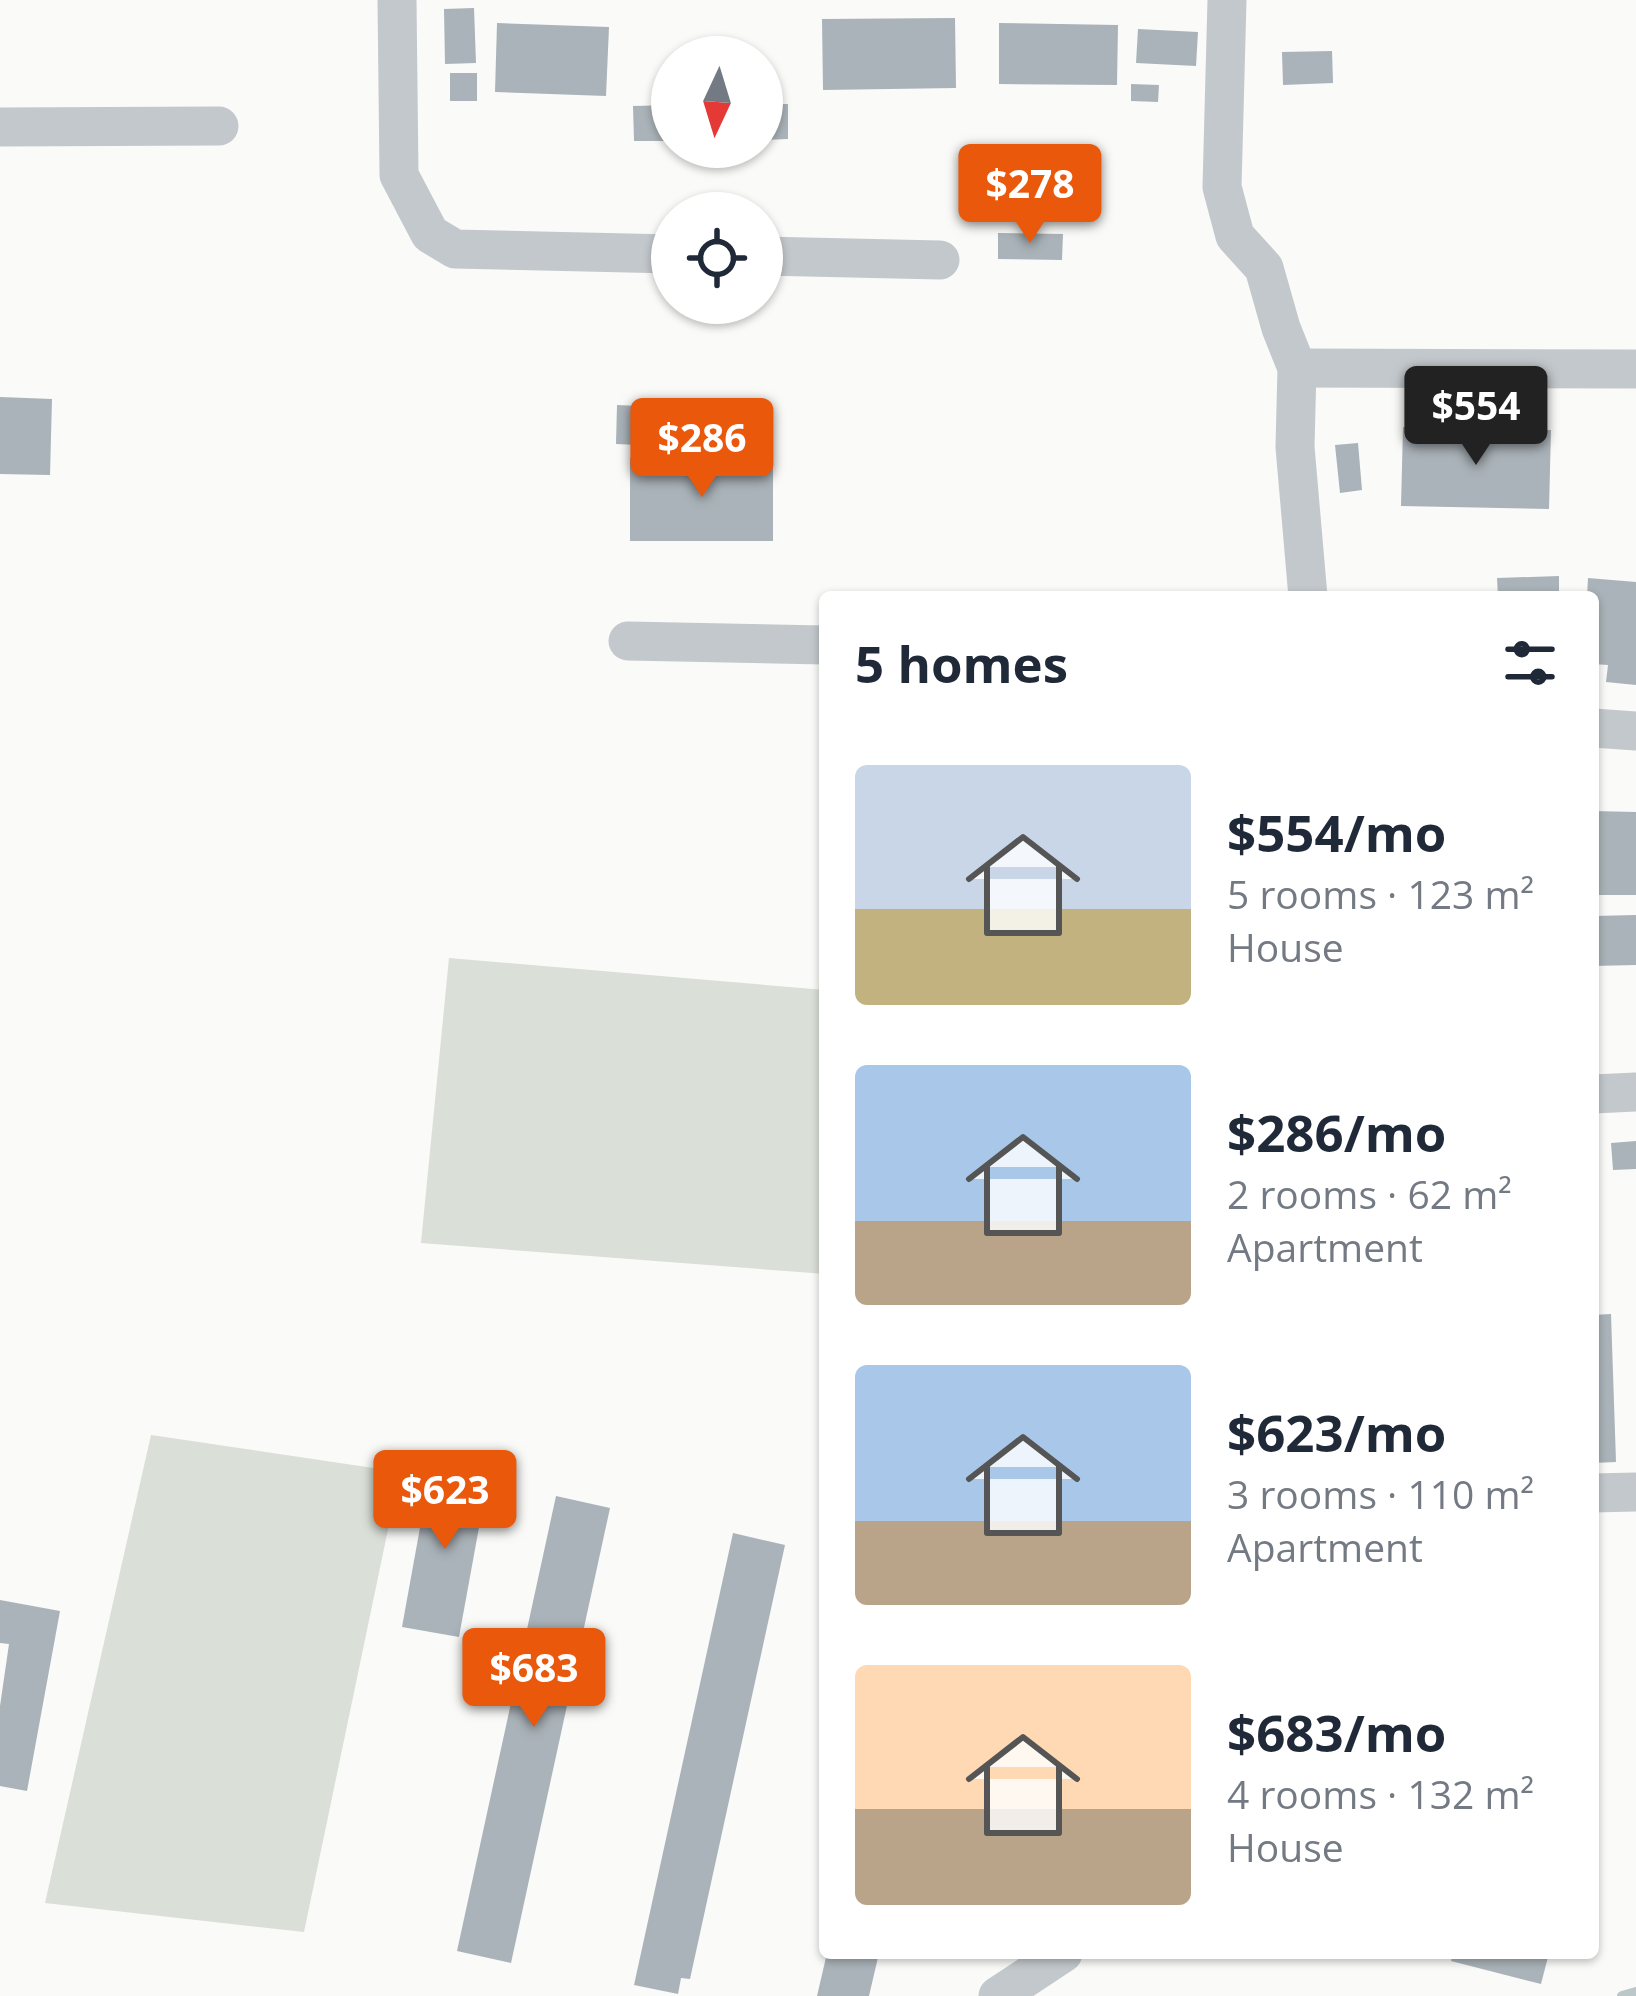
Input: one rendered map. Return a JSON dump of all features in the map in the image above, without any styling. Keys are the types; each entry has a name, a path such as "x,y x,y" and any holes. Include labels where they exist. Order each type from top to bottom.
{"street":[{"path":"398,0 400,175 430,234 455,249 651,254"},
{"path":"1227,0 1222,187 1234,236 1264,268 1297,368 1294,447 1307,591"},
{"path":"0,127 219,126"},
{"path":"783,256 940,260"},
{"path":"1297,368 1636,369"},
{"path":"628,641 819,645"},
{"path":"1599,728 1636,731"},
{"path":"1599,1094 1636,1092"},
{"path":"1599,1492 1636,1492"},
{"path":"998,1996 1054,1959"}],"shaded area":[{"path":"449,958 819,989 819,1274 421,1243"},
{"path":"151,1435 400,1472 304,1932 45,1903"}],"building":[{"path":"474,8 476,63 445,64 444,9"},
{"path":"955,18 956,88 823,90 822,19"},
{"path":"497,23 609,27 606,96 495,92"},
{"path":"999,23 1118,25 1117,85 999,84"},
{"path":"1138,29 1198,32 1196,66 1136,63"},
{"path":"1332,51 1333,83 1283,85 1282,52"},
{"path":"450,73 477,73 477,101 450,101"},
{"path":"1131,84 1159,85 1158,102 1131,101"},
{"path":"783,104 788,104 788,139 783,139"},
{"path":"633,106 651,106 651,141 634,141"},
{"path":"998,233 1063,234 1062,260 998,259"},
{"path":"0,397 52,399 50,475 0,474"},
{"path":"617,405 684,408 683,447 616,444"},
{"path":"1403,427 1551,430 1549,509 1401,506"},
{"path":"1358,443 1362,490 1340,493 1335,445"},
{"path":"630,458 773,458 773,541 630,541"},
{"path":"1559,576 1559,591 1498,591 1497,578"},
{"path":"1588,578 1636,582 1636,685 1606,682 1608,665 1599,664 1599,591 1587,591"},
{"path":"1599,811 1636,812 1636,895 1599,895"},
{"path":"1636,915 1636,965 1599,966 1599,916"},
{"path":"1636,1141 1636,1169 1613,1170 1611,1143"},
{"path":"1611,1314 1616,1462 1599,1463 1599,1315"},
{"path":"431,1467 488,1478 459,1637 402,1627"},
{"path":"556,1496 610,1508 511,1963 457,1951"},
{"path":"733,1533 785,1545 690,1979 681,1978 678,1994 634,1985"},
{"path":"0,1600 60,1611 27,1791 0,1786 0,1706 9,1644 0,1643"},
{"path":"826,1959 878,1959 869,1996 817,1996"},
{"path":"1452,1959 1547,1959 1541,1984"}],"waterway":[{"path":"1622,1996 1636,1992"}]}
